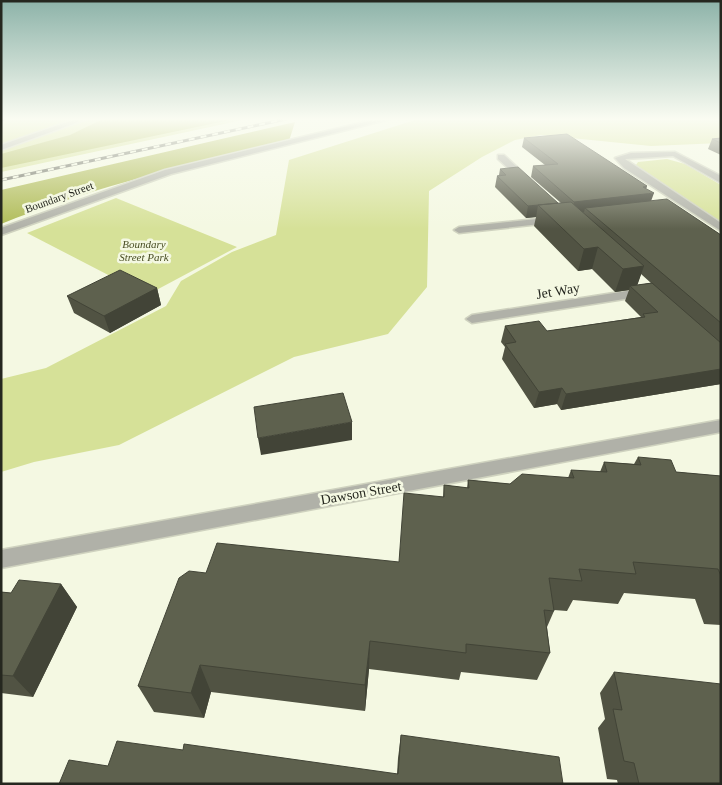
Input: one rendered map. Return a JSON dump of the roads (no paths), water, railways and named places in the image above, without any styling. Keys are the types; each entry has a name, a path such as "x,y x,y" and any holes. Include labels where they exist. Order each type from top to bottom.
{"street":[{"name":"Boundary Street","path":"1,232 168,172 236,156"},
{"path":"628,156 619,158 721,228"},
{"path":"678,156 721,180"},
{"path":"501,157 535,188"},
{"path":"674,206 686,205"},
{"path":"459,230 569,218 555,206"},
{"name":"Jet Way","path":"472,319 652,295 634,279"},
{"name":"Dawson Street","path":"1,559 721,426"}],"railway":[{"path":"1,180 115,156"}],"park label":[{"name":"Boundary Street Park","path":"144,250"}]}
